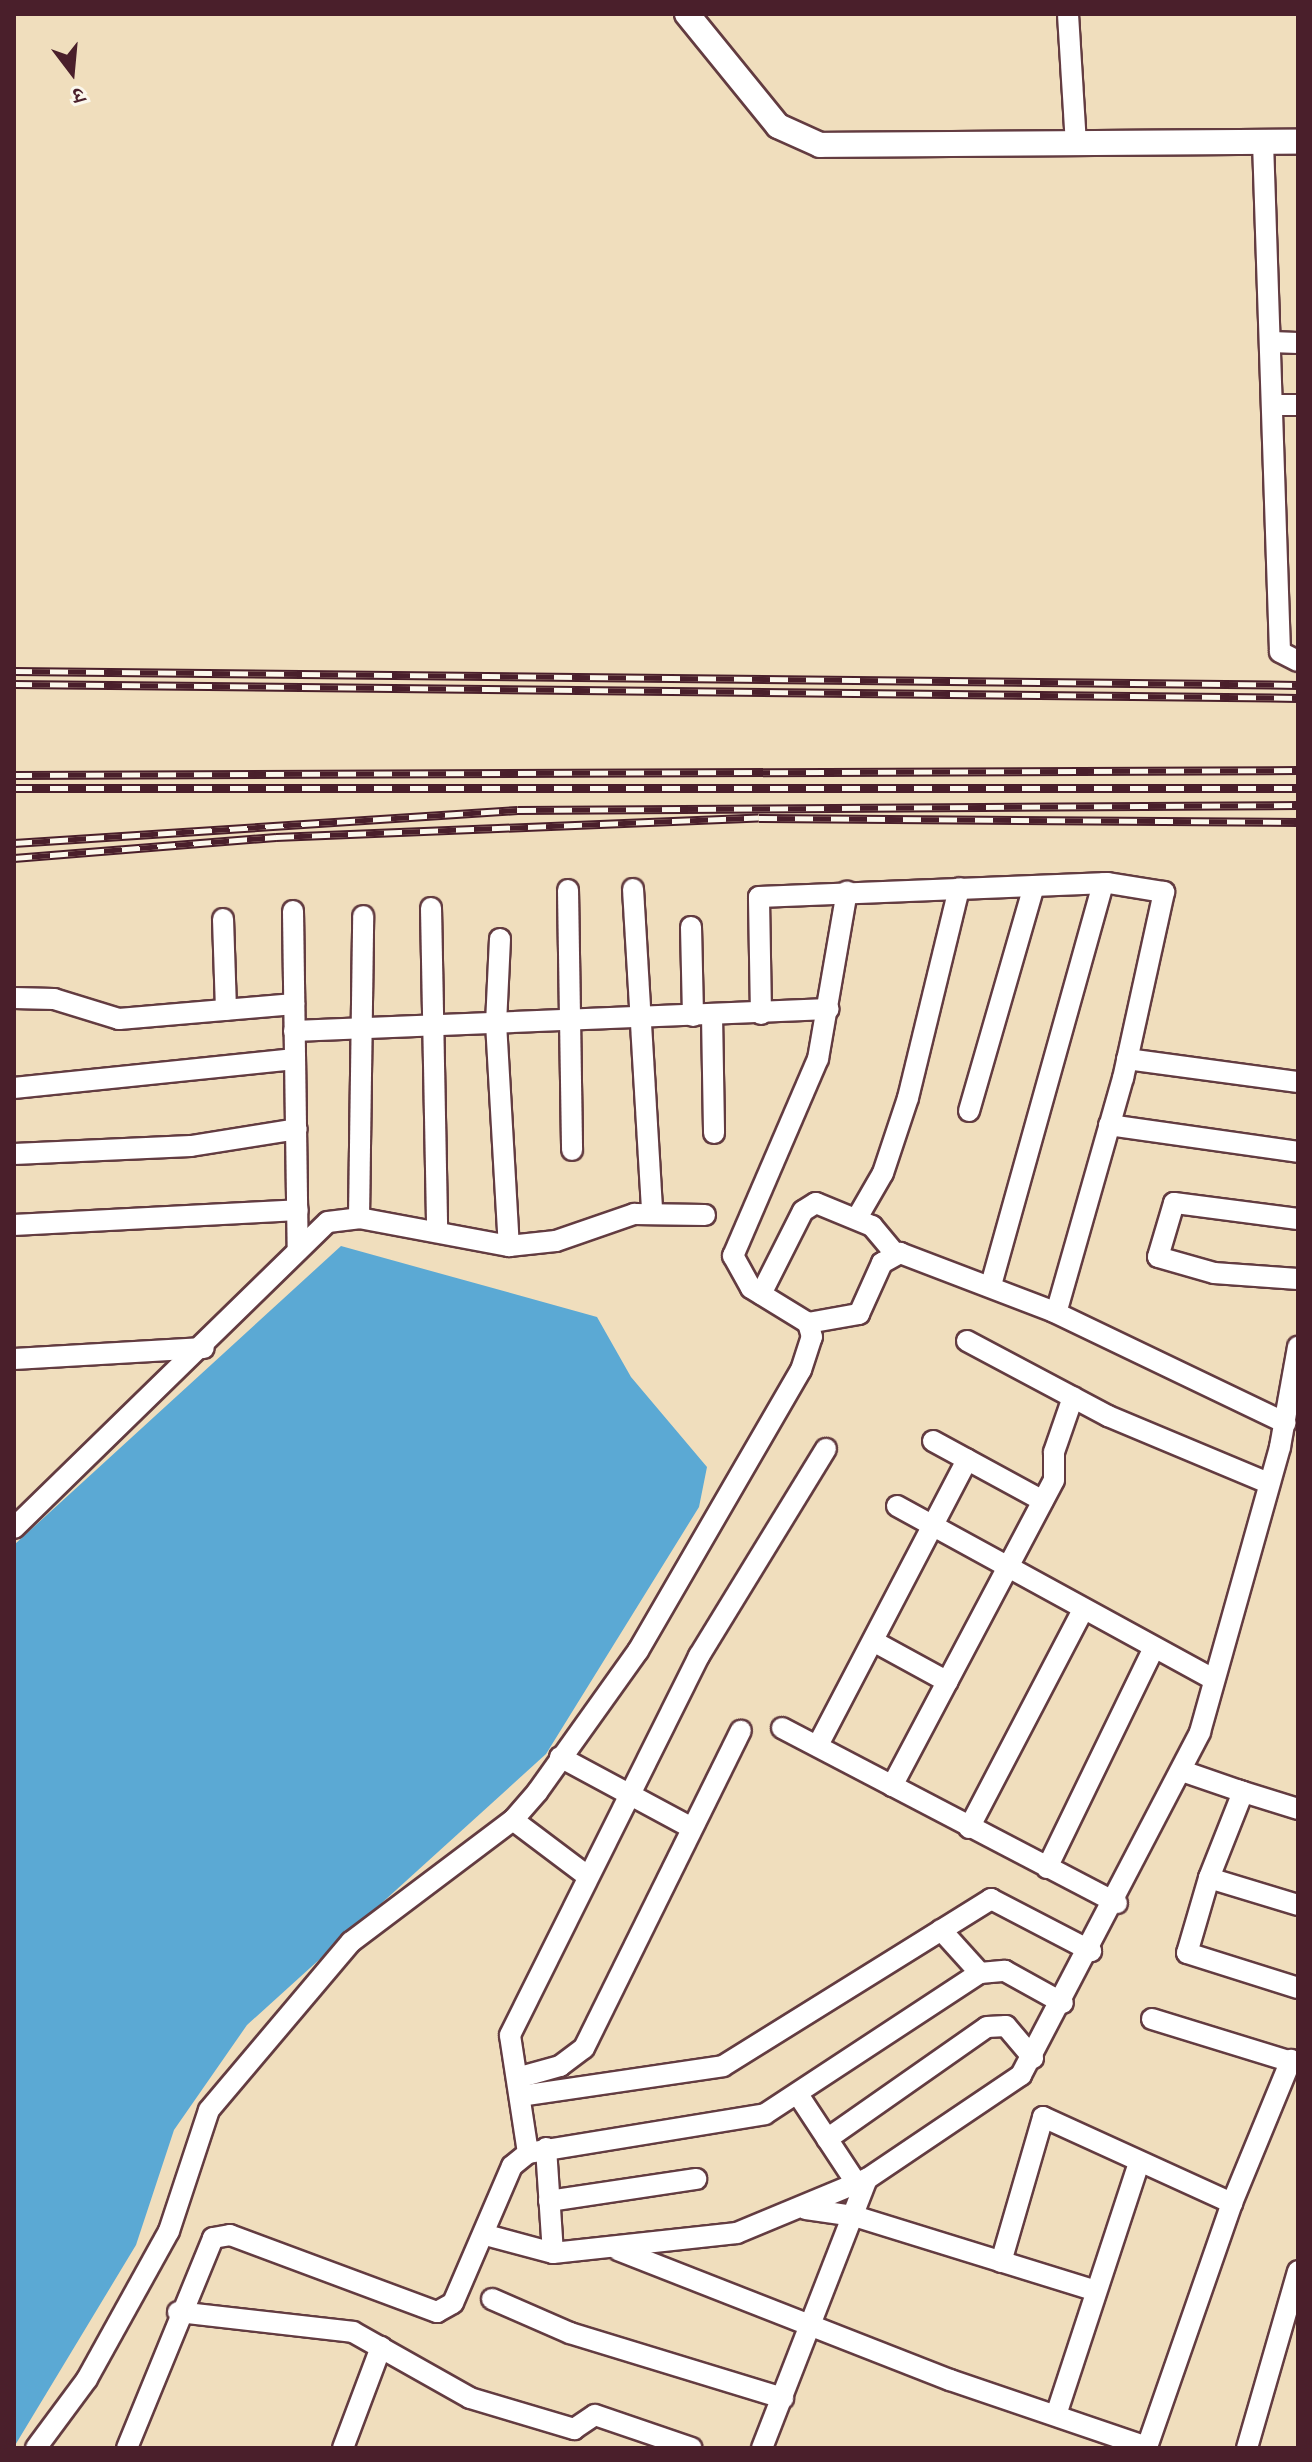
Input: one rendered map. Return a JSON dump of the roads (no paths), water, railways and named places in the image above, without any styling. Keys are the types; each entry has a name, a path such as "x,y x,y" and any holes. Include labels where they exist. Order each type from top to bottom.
{"street":[{"path":"687,14 778,126 800,140 839,147 1298,142"},
{"path":"1068,14 1076,143"},
{"path":"1263,142 1273,405 1288,607 1281,657 1298,661"},
{"path":"1271,342 1298,343"},
{"path":"1273,405 1298,405"},
{"path":"991,1285 1103,883"},
{"path":"761,1014 759,897 847,891 1103,883 1152,885 1166,897 1127,1059 1056,1313"},
{"path":"969,1111 1034,886"},
{"path":"857,1218 883,1173 908,1098 959,888"},
{"path":"633,889 638,1018 652,1212"},
{"path":"568,890 572,1150"},
{"path":"847,891 829,1009 800,1107 735,1246 736,1269 761,1294 808,1323 859,1314 882,1263 895,1253"},
{"path":"431,908 430,1026 437,1232"},
{"path":"293,911 298,1250"},
{"path":"359,1218 365,1029 363,916"},
{"path":"223,919 226,1010"},
{"path":"691,927 714,1133"},
{"path":"500,939 496,1023 509,1246"},
{"path":"14,998 54,999 119,1019 294,1004"},
{"path":"294,1031 829,1009"},
{"path":"14,1088 295,1059"},
{"path":"1127,1059 1298,1082"},
{"path":"1109,1125 1298,1152"},
{"path":"14,1154 191,1146 297,1129"},
{"path":"761,1294 805,1209 822,1203 881,1232 895,1253 991,1285 1056,1313 1286,1423"},
{"path":"1298,1219 1174,1203 1158,1257 1214,1273 1298,1279"},
{"path":"14,1225 298,1210"},
{"path":"14,1528 204,1348 328,1222 359,1218 509,1246 548,1243 652,1212 705,1215"},
{"path":"36,2448 87,2379 169,2231 209,2110 351,1942 513,1820 638,1651 787,1394 809,1351 808,1323"},
{"path":"967,1341 1073,1397 1268,1483"},
{"path":"486,2235 553,2253 614,2249 737,2233 806,2209 862,2182 1003,2092 1033,2058 1185,1772 1286,1423 1298,1347"},
{"path":"14,1359 204,1348"},
{"path":"892,1786 1043,1501 1073,1397"},
{"path":"933,1441 1043,1501"},
{"path":"553,2253 549,2201 508,2055 510,2035 586,1875 699,1656 826,1449"},
{"path":"818,1745 967,1460"},
{"path":"897,1506 1213,1679"},
{"path":"969,1828 1083,1610"},
{"path":"873,1641 948,1682"},
{"path":"1047,1868 1154,1648"},
{"path":"782,1728 1117,1903"},
{"path":"519,2087 560,2066 584,2048 690,1827 741,1731"},
{"path":"560,1757 690,1827"},
{"path":"1185,1772 1243,1792 1209,1878 1187,1953 1298,1988"},
{"path":"1237,1790 1298,1809"},
{"path":"513,1820 586,1875"},
{"path":"1209,1878 1298,1905"},
{"path":"519,2087 723,2066 941,1930 999,1899 1091,1951"},
{"path":"941,1930 980,1973"},
{"path":"127,2448 202,2251 221,2235 430,2313 453,2303 486,2235 512,2166 537,2150 734,2124 799,2096 980,1973 1005,1971 1063,2003"},
{"path":"614,2249 1056,2415 1151,2444 1232,2203 1295,2062 1152,2019"},
{"path":"827,2139 987,2027 1006,2026 1033,2058"},
{"path":"799,2096 827,2139 862,2182"},
{"path":"1001,2262 1043,2117 1232,2203"},
{"path":"1056,2415 1139,2163"},
{"path":"549,2201 696,2179"},
{"path":"762,2448 814,2325 854,2216 862,2182"},
{"path":"806,2209 854,2216 1096,2291"},
{"path":"1247,2448 1298,2271"},
{"path":"492,2299 570,2333 783,2398"},
{"path":"178,2312 328,2326 381,2347 424,2378 513,2413 574,2429 595,2415 639,2439 692,2448"},
{"path":"343,2448 381,2347"}],"water":[{"path":"341,1246 597,1317 631,1377 707,1467 699,1507 546,1754 247,2025 174,2130 136,2245 14,2447 14,1545"}],"railway":[{"path":"14,671 1298,685"},
{"path":"14,684 1298,698"},
{"path":"14,775 1298,770"},
{"path":"14,788 1298,788"},
{"path":"14,843 518,810 1298,805"},
{"path":"14,858 276,837 759,818 1298,822"}]}
